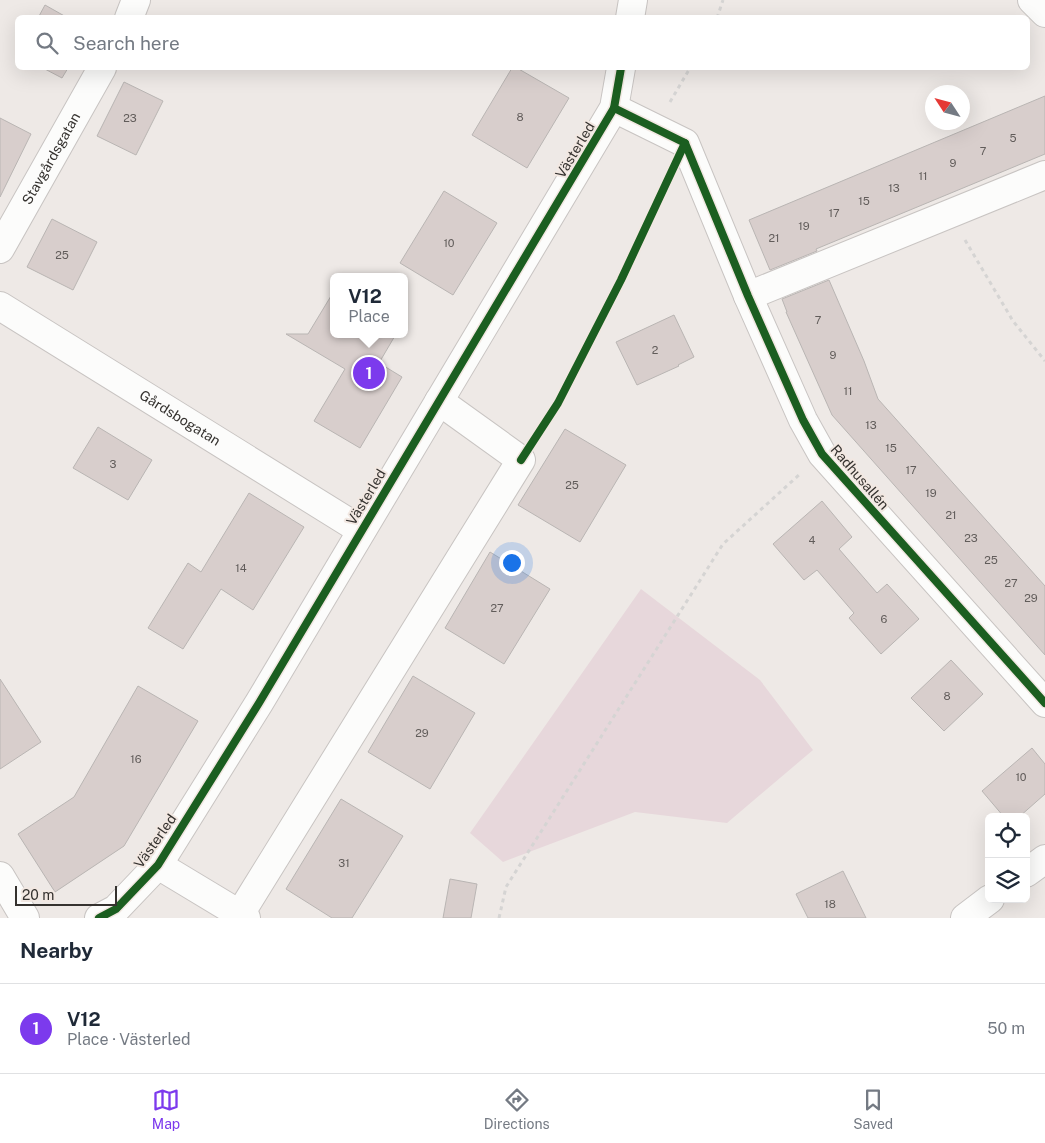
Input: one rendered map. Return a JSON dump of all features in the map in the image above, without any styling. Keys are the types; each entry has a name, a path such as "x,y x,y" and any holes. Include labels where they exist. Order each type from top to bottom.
{"street":[{"path":"130,15 136,0"},
{"path":"630,15 633,0"},
{"path":"1032,0 1045,14"},
{"name":"Stavgårdsgatan","path":"0,249 101,70"},
{"name":"Västerled","path":"99,918 116,909 158,865 259,703 614,108 621,70"},
{"path":"614,108 685,142"},
{"name":"Radhusallén","path":"685,142 748,296 803,420 822,454 1045,703"},
{"path":"748,296 1045,175"},
{"name":"Gårdsbogatan","path":"0,306 361,530"},
{"path":"158,865 243,916 521,460 439,401"},
{"path":"1030,869 1045,859"},
{"path":"0,876 25,918"},
{"path":"965,918 985,903"}],"path":[{"path":"718,15 723,0"},
{"path":"655,128 689,70"},
{"path":"521,460 558,403 616,289 685,142"},
{"path":"950,214 1013,321 1045,361"},
{"path":"499,918 506,887 723,544 822,454"}],"shaded area":[{"path":"641,589 760,680 813,750 727,823 635,812 503,862 470,833"}],"building":[{"path":"45,5 63,15 40,15"},
{"path":"47,70 67,70 62,78"},
{"path":"511,70 520,70 569,98 527,168 472,135"},
{"path":"124,82 163,101 136,155 97,136"},
{"path":"1045,96 1045,154 770,270 749,220 964,130 970,130 970,127"},
{"path":"0,118 31,134 0,197"},
{"path":"444,191 497,223 453,295 400,263"},
{"path":"52,219 97,242 73,290 27,267"},
{"path":"829,280 864,361 878,399 1045,586 1045,655 832,415 782,299"},
{"path":"330,298 330,338 394,338 379,363 402,377 360,448 314,421 345,369 286,334 308,334"},
{"path":"674,315 694,357 637,385 616,342"},
{"path":"98,427 152,460 128,500 73,468"},
{"path":"565,429 626,465 580,542 518,505"},
{"path":"249,493 304,527 253,610 221,589 183,649 148,628 188,563 201,572"},
{"path":"822,501 852,537 839,549 877,593 887,584 919,619 881,654 849,618 854,613 817,570 804,580 773,544"},
{"path":"490,552 550,589 504,664 445,628"},
{"path":"951,660 983,694 944,731 911,698"},
{"path":"413,676 475,713 430,789 368,752"},
{"path":"0,679 41,742 0,769"},
{"path":"138,686 198,721 124,846 55,892 18,834 74,797"},
{"path":"1032,748 1045,764 1045,794 1024,813 1001,813 982,791"},
{"path":"341,799 403,836 352,918 332,918 286,889"},
{"path":"843,871 866,918 808,918 796,894"},
{"path":"450,879 477,884 471,918 443,918"}],"cycle path":[{"path":"99,918 116,909 158,865 259,703 614,108 621,70"},
{"path":"614,108 685,143 748,296 803,420 822,454 1045,703"},
{"path":"521,460 558,403 621,280 685,143"}],"place":[{"name":"V12","path":"369,373"}]}
